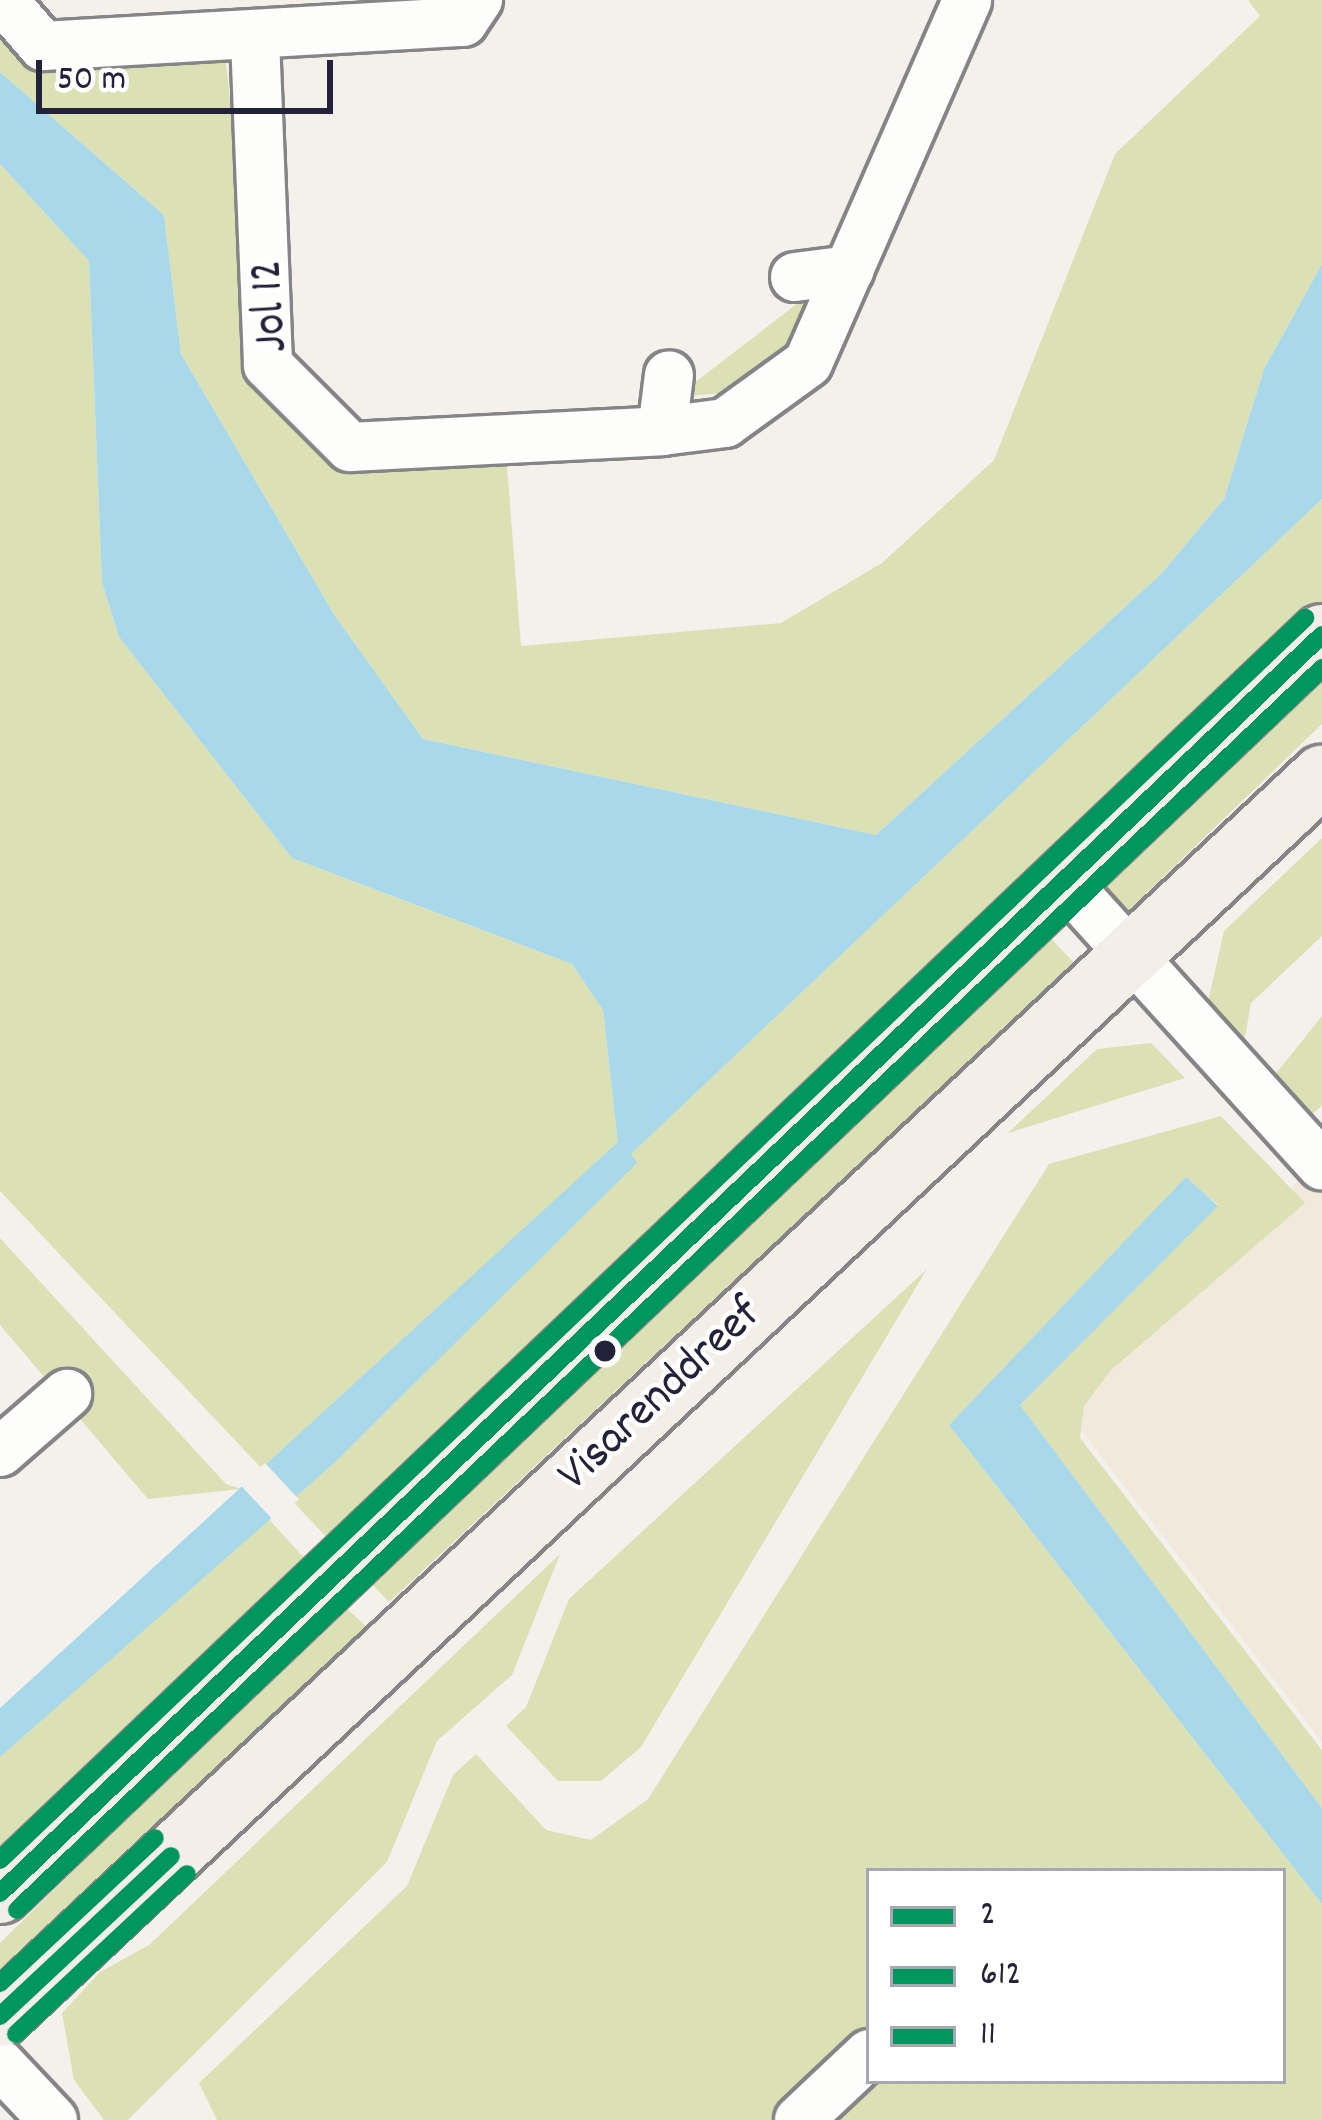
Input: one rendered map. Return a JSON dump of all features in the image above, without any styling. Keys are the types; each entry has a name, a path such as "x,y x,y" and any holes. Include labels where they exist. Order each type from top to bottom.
{"main road":[{"name":"Visarenddreef","path":"0,1894 1322,635"},
{"name":"Visarenddreef","path":"0,2016 1322,776"}],"street":[{"path":"3,0 43,46 255,39 374,15 463,22 478,0"},
{"name":"Jol 12","path":"255,39 268,365 350,447 662,431 725,423 808,363 967,0"},
{"path":"795,277 850,270"},
{"path":"662,431 669,375"},
{"path":"1064,881 1135,954 1322,1166"},
{"path":"0,1452 67,1394"},
{"path":"800,2120 866,2057"},
{"path":"0,2064 53,2120"}],"shaded area":[{"path":"1322,1158 1322,1742 1063,1407"}],"green space":[{"path":"1248,0 1322,0 1322,264 1264,369 1224,499 1161,574 876,835 423,739 335,616 181,354 164,215 0,72 0,3 52,63 225,54 259,367 342,462 506,453 521,646 781,623 882,563 994,460 1115,154 1260,16"},
{"path":"0,164 89,261 102,583 119,637 292,858 572,964 603,1009 621,1163 1322,499 1322,604 331,1542 0,1191"},
{"path":"829,279 782,352 725,393 676,397"},
{"path":"1322,667 1322,724 1125,914 1097,885"},
{"path":"1322,838 1322,936 1251,1003 1244,1043 1208,1002 1224,931"},
{"path":"1047,934 1074,963 389,1602 362,1573"},
{"path":"1322,1016 1322,1106 1309,1116 1274,1076"},
{"path":"1151,1043 1185,1078 1008,1133 1097,1049"},
{"path":"1221,1116 1305,1203 1110,1371 1084,1406 1080,1438 1322,1750 1322,1808 1020,1405 1218,1205 1186,1178 949,1425 1322,1904 1322,2120 840,2120 878,2084 1286,2084 1286,1868 866,1868 866,2030 771,2120 217,2120 199,2083 407,1886 453,1775 476,1754 546,1830 591,1840 648,1799 1049,1164"},
{"path":"0,1238 226,1484 241,1489 148,1499 0,1325"},
{"path":"927,1269 641,1747 601,1781 558,1781 506,1726 526,1707 569,1599"},
{"path":"267,1517 306,1560 0,1852 0,1757"},
{"path":"560,1554 512,1675 437,1741 387,1862 128,2120 104,2120 74,2080 62,2013 100,1972 149,1945"},
{"path":"343,1605 370,1630 0,1977 0,1943"}],"water":[{"path":"0,72 164,215 181,354 335,616 423,739 876,835 1161,574 1224,499 1264,369 1322,264 1322,499 631,1154 637,1163 333,1464 0,1757 0,1708 618,1142 603,1010 572,964 292,858 119,637 102,583 89,261 0,164"},
{"path":"1186,1177 1218,1206 1020,1405 1322,1808 1322,1904 949,1425"}],"pier":[{"path":"265,1463 299,1500 275,1522 241,1486"}],"transit line":[{"name":"11","path":"0,1860 1305,618"},
{"name":"2","path":"0,1893 1322,635"},
{"name":"612","path":"17,1910 1322,668"},
{"name":"11","path":"0,1983 155,1838"},
{"name":"2","path":"0,2016 171,1856"},
{"name":"612","path":"16,2034 187,1874"}]}
